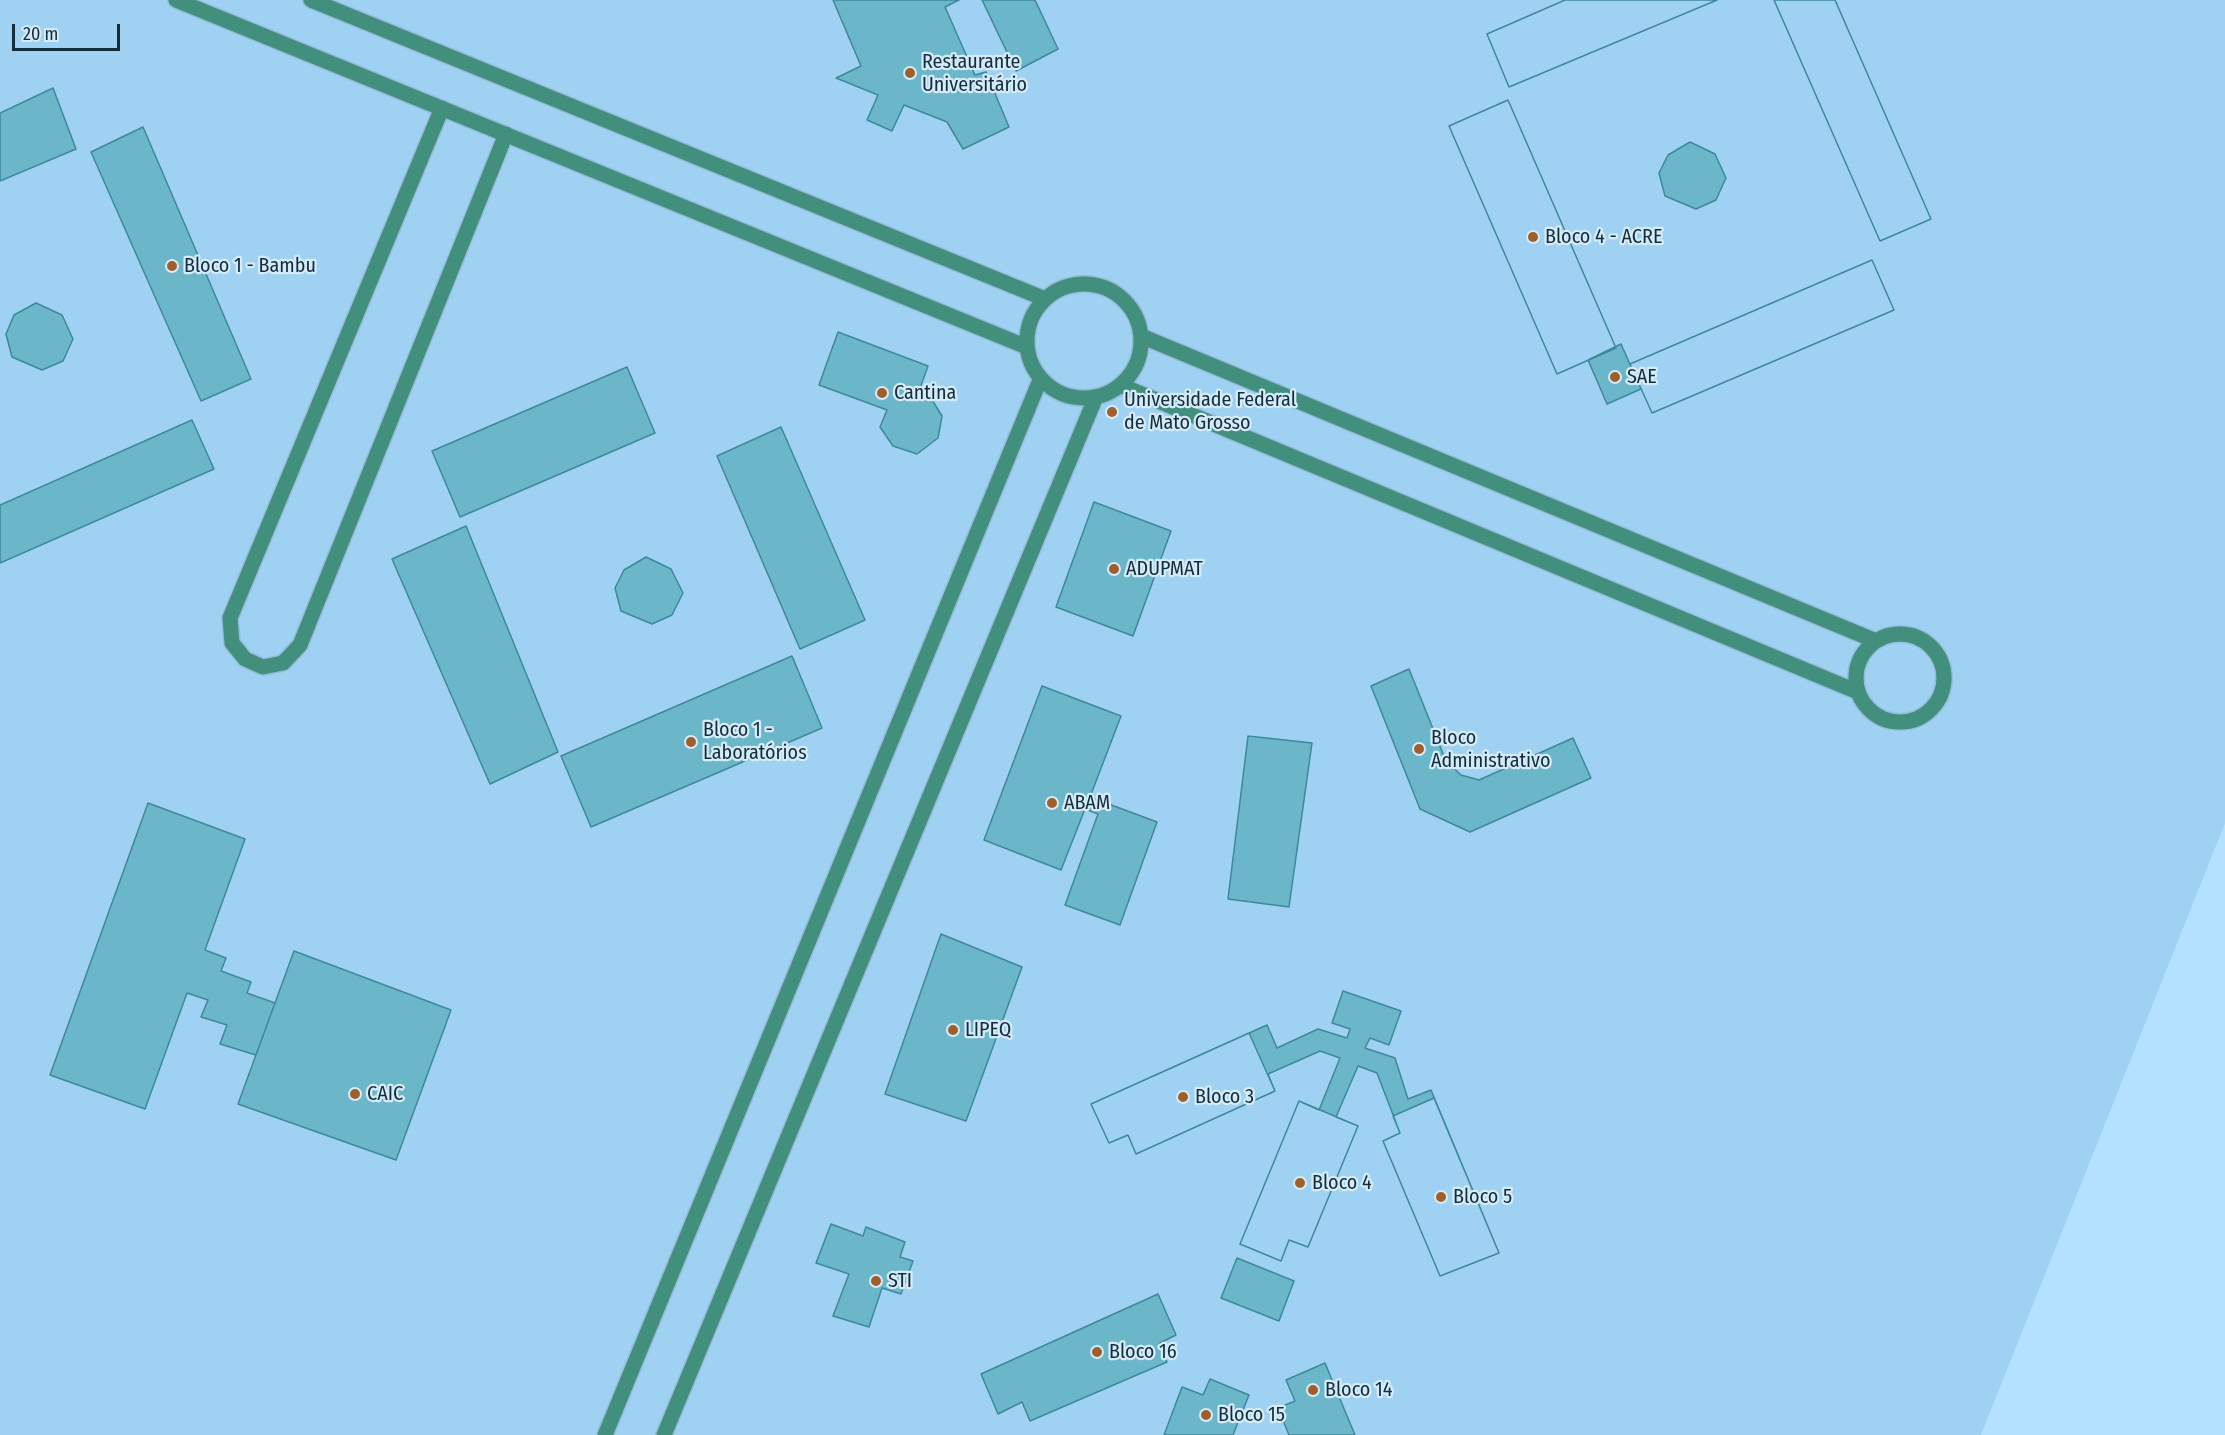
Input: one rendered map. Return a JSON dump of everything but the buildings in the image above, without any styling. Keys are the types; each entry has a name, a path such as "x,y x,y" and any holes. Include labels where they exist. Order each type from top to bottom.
{"lane":[{"path":"176,0 1027,347"},
{"path":"311,0 1045,299"},
{"path":"442,108 231,618 232,643 245,659 263,667 284,663 300,645 506,134"},
{"path":"1085,283 1103,286 1119,295 1131,308 1141,336 1138,361 1128,379 1113,392 1095,399 1074,399 1056,392 1040,380 1030,362 1027,347 1029,323 1045,299 1067,286 1085,283"},
{"path":"1141,336 1876,641"},
{"path":"605,1435 1040,380"},
{"path":"1120,385 1858,693"},
{"path":"664,1435 1095,399"},
{"path":"1902,633 1916,636 1928,644 1937,654 1943,667 1944,680 1941,694 1934,707 1922,717 1907,722 1891,722 1877,716 1866,706 1858,693 1856,677 1859,662 1866,650 1876,641 1902,633"}],"shaded area":[{"name":"Universidade Federal de Mato Grosso","path":"0,0 2225,0 2225,823 1981,1435 0,1435"}],"place":[{"name":"Restaurante Universitário","path":"910,73"},
{"name":"Bloco 4 - ACRE","path":"1533,237"},
{"name":"Bloco 1 - Bambu","path":"172,266"},
{"name":"SAE","path":"1615,377"},
{"name":"Cantina","path":"882,393"},
{"name":"Universidade Federal de Mato Grosso","path":"1112,412"},
{"name":"ADUPMAT","path":"1114,569"},
{"name":"Bloco 1 - Laboratórios","path":"691,742"},
{"name":"Bloco Administrativo","path":"1419,749"},
{"name":"ABAM","path":"1052,803"},
{"name":"LIPEQ","path":"953,1030"},
{"name":"CAIC","path":"355,1094"},
{"name":"Bloco 3","path":"1183,1097"},
{"name":"Bloco 4","path":"1300,1183"},
{"name":"Bloco 5","path":"1441,1197"},
{"name":"STI","path":"876,1281"},
{"name":"Bloco 16","path":"1097,1352"},
{"name":"Bloco 14","path":"1313,1390"},
{"name":"Bloco 15","path":"1206,1415"}]}
